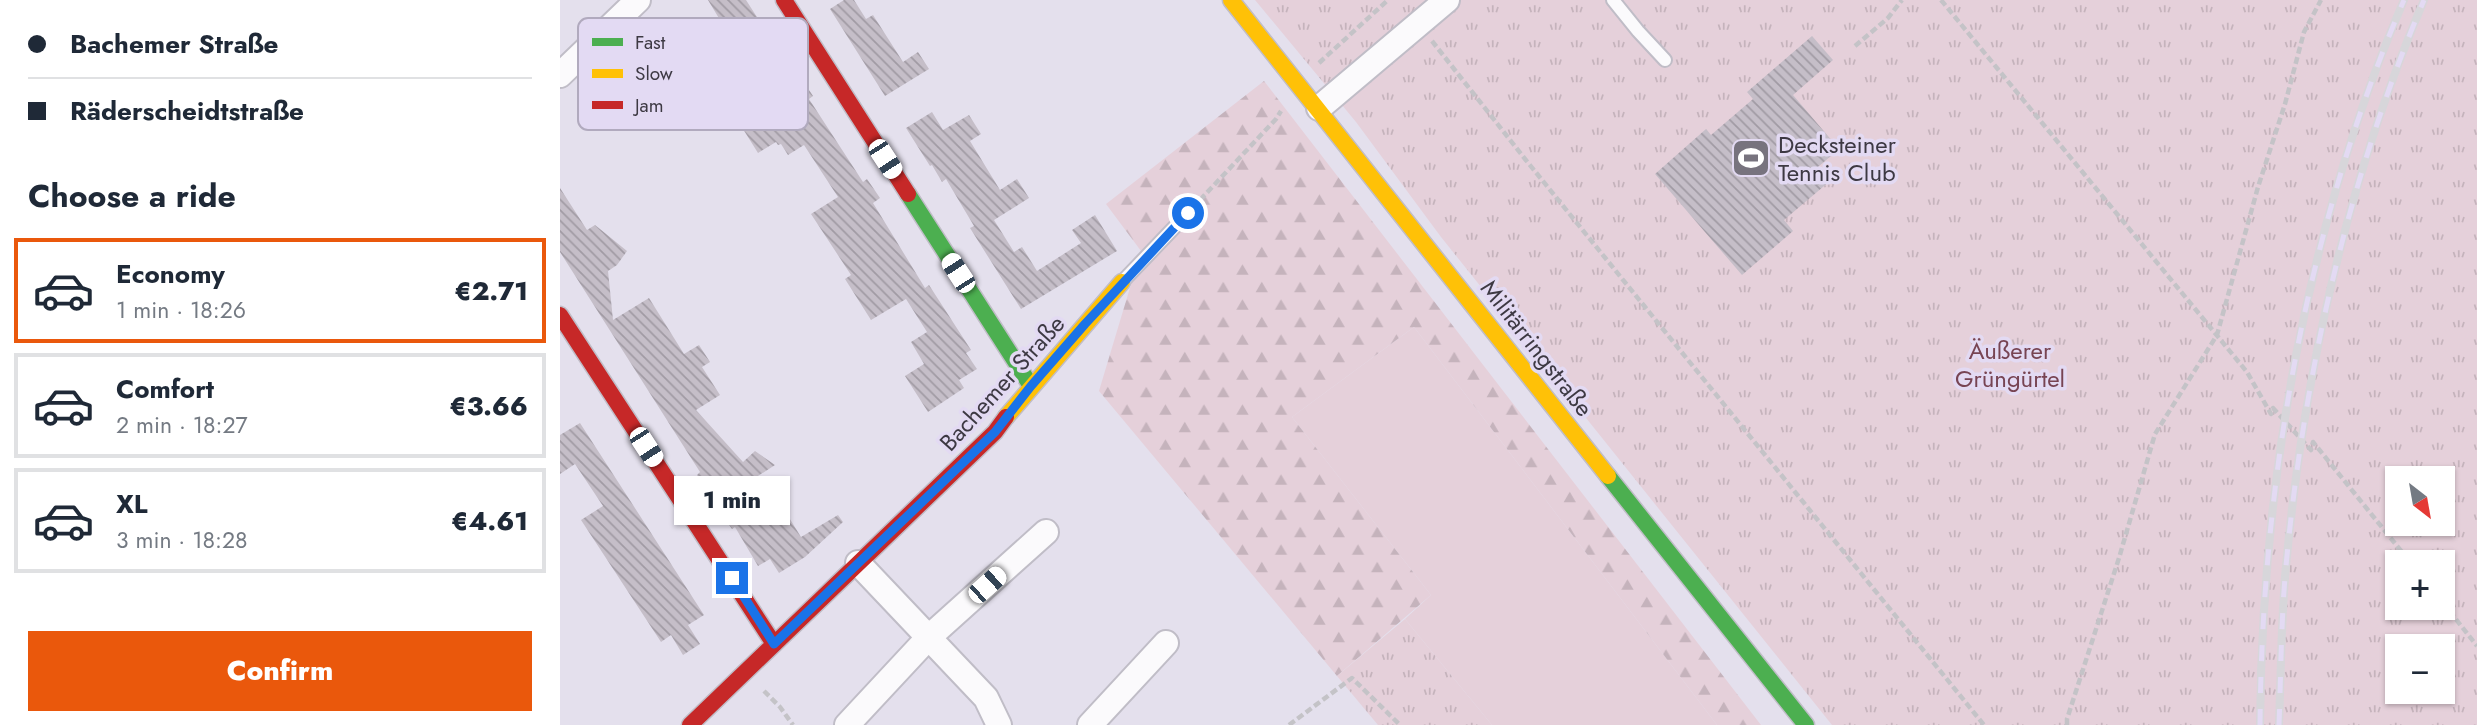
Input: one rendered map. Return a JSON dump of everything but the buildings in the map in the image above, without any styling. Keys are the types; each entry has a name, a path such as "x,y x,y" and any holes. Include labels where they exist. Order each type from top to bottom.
{"street":[{"path":"619,18 638,0"},
{"path":"784,0 796,18"},
{"name":"Militärringstraße","path":"1231,0 1806,725"},
{"path":"1319,108 1447,0"},
{"path":"808,38 1031,386"},
{"path":"560,75 578,58"},
{"name":"Bachemer Straße","path":"690,725 995,432 1031,386 1122,282"},
{"path":"560,315 774,644"},
{"path":"847,725 928,638 1046,531"},
{"path":"858,563 986,698 999,725"},
{"path":"1090,725 1166,643"}],"lane":[{"path":"1613,0 1664,60"},
{"name":"Bachemer Straße","path":"1122,282 1188,213"}],"path":[{"path":"1298,83 1388,0"},
{"path":"1855,46 1888,18 1902,0"},
{"path":"1941,0 2247,372 2271,414 2273,408 2311,450 2313,442 2400,550"},
{"path":"2067,725 2155,434 2217,335 2258,187 2286,104 2304,32 2320,0"},
{"path":"1419,24 1525,159 1984,725"},
{"path":"1188,213 1276,120"},
{"path":"2455,618 2477,646"},
{"path":"746,672 780,706 793,725"},
{"path":"1289,725 1352,678 1400,725"}],"green space":[{"name":"Äußerer Grüngürtel","path":"1255,0 2477,0 2477,725 1832,725 1441,237 1356,122"},
{"path":"1264,81 1761,725 1717,725 1414,327 1292,417 1431,595 1337,676 1099,391 1141,251 1106,204"},
{"path":"1414,327 1717,725 1492,725 1405,619 1431,595 1292,417"},
{"path":"1405,619 1492,725 1378,725 1337,676"}],"railway":[{"path":"2260,725 2270,540 2296,355 2316,264 2340,175 2370,86 2404,0"},
{"path":"2279,725 2286,566 2304,421 2318,349 2333,277 2373,137 2424,0"}],"traffic: fast":[{"path":"908,194 1031,386"},
{"path":"1608,476 1806,725"}],"traffic: slow":[{"path":"1231,0 1608,476"},
{"path":"1006,417 1122,282"}],"traffic: jam":[{"path":"784,0 796,18"},
{"path":"808,38 908,194"},
{"path":"560,315 774,644"},
{"path":"690,725 995,432 1006,417"}],"place":[{"name":"Decksteiner Tennis Club","path":"1751,158"}],"route":[{"path":"732,578 774,644 995,432 1031,386 1122,282 1188,213"}]}
